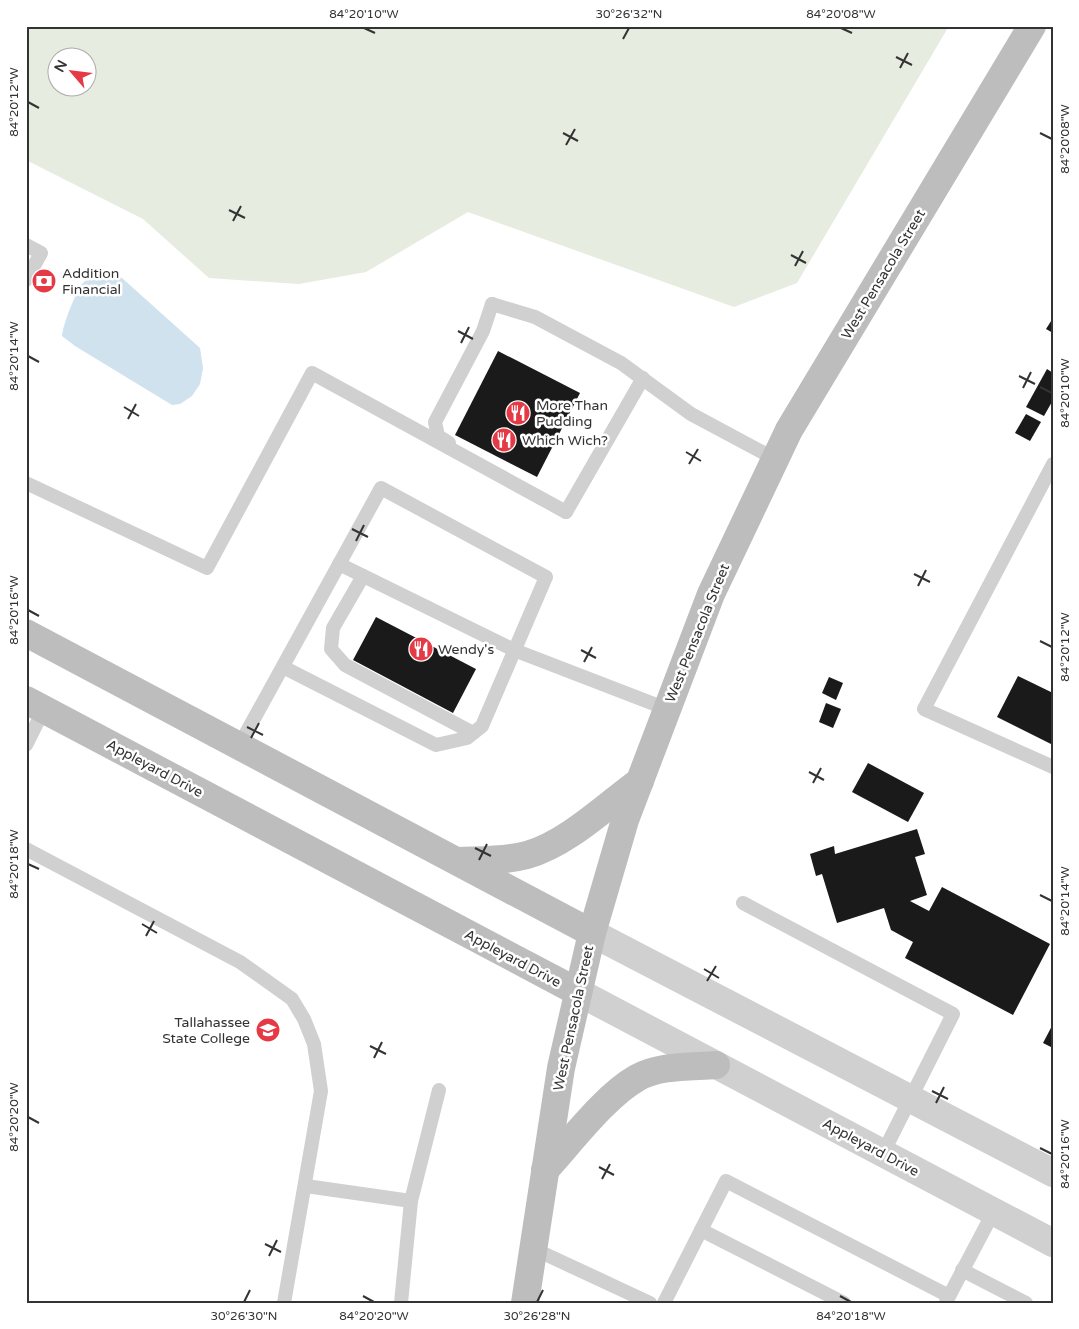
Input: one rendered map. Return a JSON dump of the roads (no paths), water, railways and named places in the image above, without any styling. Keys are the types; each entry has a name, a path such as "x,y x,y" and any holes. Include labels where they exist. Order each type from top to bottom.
{"main road":[{"name":"West Pensacola Street","path":"525,1303 561,1068 592,932 625,820 711,594 790,430 1032,26"},
{"path":"26,633 592,932"},
{"name":"Appleyard Drive","path":"35,705 578,992"},
{"path":"458,861 504,859 528,855 559,841 640,781"},
{"path":"545,1170 602,1106 637,1078 666,1069 716,1065"}],"street":[{"path":"592,932 1053,1173"},
{"name":"Appleyard Drive","path":"578,992 1053,1242"}],"lane":[{"path":"26,245 41,253 26,280"},
{"path":"492,304 535,317 621,363 691,414 775,459"},
{"path":"421,433 492,304"},
{"path":"492,304 483,331 435,422 436,430 443,439 531,487 566,512"},
{"path":"26,483 207,568 312,373 566,512"},
{"path":"566,512 643,378"},
{"path":"1053,464 924,708 1053,767"},
{"path":"240,746 339,564 381,488 546,577 482,726 466,738 436,745 283,667"},
{"path":"339,564 514,650 667,709"},
{"path":"364,576 333,628 330,649 345,665 473,734"},
{"path":"26,744 35,705"},
{"path":"26,849 240,962 292,998 304,1019 314,1044 319,1065 321,1091 306,1186 284,1303"},
{"path":"743,903 953,1014 882,1153"},
{"path":"401,1303 411,1201 439,1090"},
{"path":"664,1303 726,1181 948,1299 994,1211"},
{"path":"306,1186 411,1201"},
{"path":"702,1230 844,1303"},
{"path":"532,1248 650,1303"},
{"path":"962,1270 1026,1303"}],"water":[{"path":"111,272 122,278 200,348 203,368 200,384 192,396 180,404 172,405 75,346 62,336 70,309 82,284 92,277"}],"place":[{"name":"Addition Financial","path":"44,281"},
{"name":"More Than Pudding","path":"518,413"},
{"name":"Which Wich?","path":"504,440"},
{"name":"Wendy's","path":"421,649"},
{"name":"Tallahassee State College","path":"268,1030"}]}
